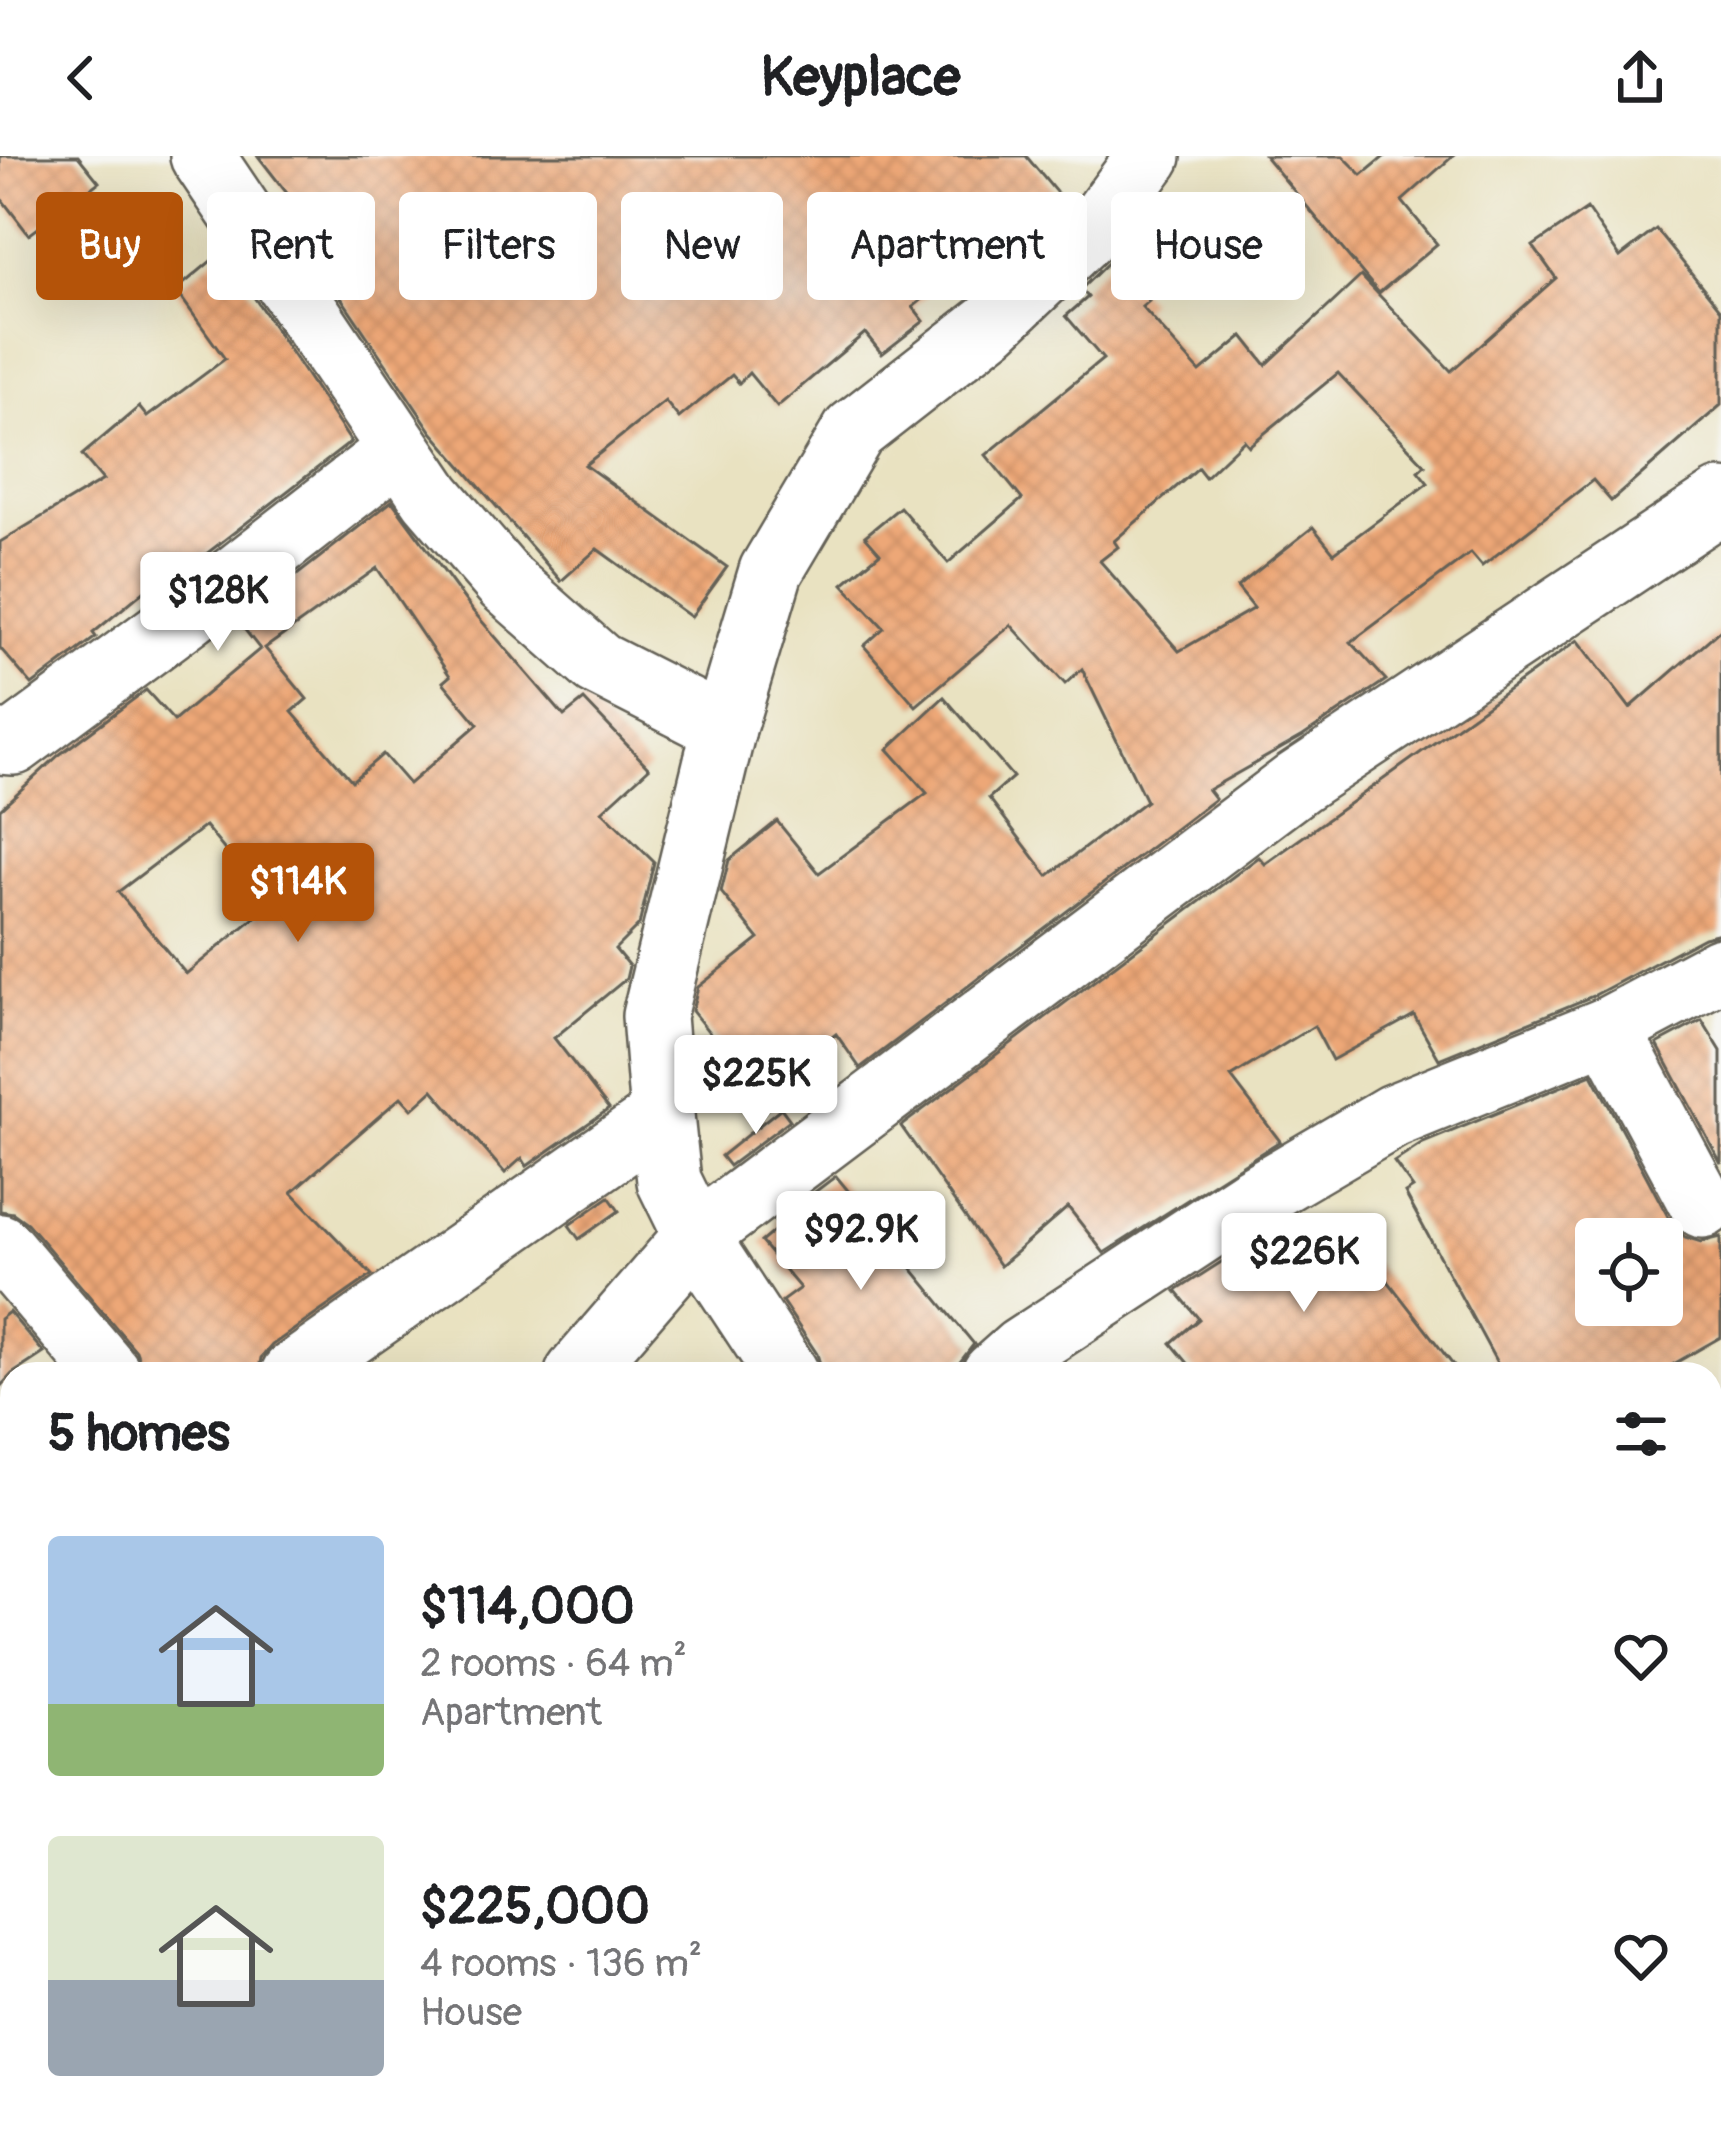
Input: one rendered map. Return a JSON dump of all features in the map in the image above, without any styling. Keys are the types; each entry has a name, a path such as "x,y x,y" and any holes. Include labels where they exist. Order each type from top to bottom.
{"street":[{"path":"202,156 432,497 506,583 598,664 724,728"},
{"path":"779,1362 696,1236 669,1181 654,1016 724,728 771,571 854,430 992,324 1106,216 1149,156"},
{"path":"0,742 14,743 399,449"},
{"path":"588,1362 696,1236 1297,783 1721,501"},
{"path":"1008,1362 1248,1201 1394,1116 1608,1029 1721,969"},
{"path":"1608,1029 1703,1206"},
{"path":"310,1362 662,1116"},
{"path":"0,1246 99,1362"}],"building":[{"path":"0,156 78,156 99,182 86,192 36,192 36,230 29,235 0,197"},
{"path":"258,156 1026,156 1056,192 807,192 807,300 921,300 913,307 924,321 882,354 865,333 777,407 749,373 739,383 732,375 679,418 665,401 585,465 727,567 691,617 597,549 561,581 432,432 343,300 375,300 375,192 286,192"},
{"path":"1265,156 1343,156 1362,175 1385,156 1453,156 1402,201 1437,244 1379,293 1305,204 1305,192 1295,192"},
{"path":"1587,209 1620,257 1656,229 1721,310 1721,405 1611,501 1593,480 1482,566 1471,553 1351,642 1386,680 1303,736 1208,790 1215,799 860,1068 836,1034 758,1094 692,1011 698,987 759,939 721,892 729,860 777,821 819,873 927,793 888,749 944,697 1013,777 989,798 1048,876 1146,801 1082,669 1065,684 1011,625 916,706 864,646 884,628 843,584 880,553 865,536 900,507 948,563 1022,499 986,455 1103,359 1066,316 1087,300 1087,283 1111,260 1111,300 1148,300 1142,307 1200,372 1243,336 1266,365 1361,276 1451,371 1556,278 1533,246","holes":["1338,373 1425,465 1418,471 1428,483 1334,553 1313,527 1237,587 1254,608 1179,651 1100,561 1118,547 1114,541 1198,468 1205,477 1244,440 1249,446"]},
{"path":"207,264 207,300 256,300 351,442 192,565 185,557 93,633 96,637 32,685 0,648 0,542 103,480 82,455 139,407 147,417 225,359 183,300 183,284"},
{"path":"392,501 473,611 564,716 584,700 649,768 602,811 654,862 639,925 615,949 629,966 626,979 554,1038 609,1109 527,1166 522,1158 505,1173 433,1090 412,1109 401,1097 292,1192 372,1275 272,1345 260,1362 140,1362 136,1351 27,1223 0,1211 0,809 59,755 146,690 174,721 260,649 238,621","holes":["377,568 450,676 443,682 478,724 409,784 383,754 352,781 292,712 307,699 265,648","205,826 270,905 186,974 118,892"]},
{"path":"1721,629 1721,933 1704,937 1593,996 1439,1059 1414,1015 1332,1060 1314,1026 1231,1077 1280,1141 1104,1253 1068,1207 1000,1266 901,1126 1259,857 1265,864 1578,640 1630,708"},
{"path":"1702,1020 1721,1051 1721,1163 1657,1044"},
{"path":"1592,1074 1669,1218 1575,1218 1575,1326 1683,1326 1683,1235 1701,1242 1721,1237 1721,1337 1677,1362 1497,1362 1405,1193 1413,1188 1394,1162 1423,1143"},
{"path":"781,1108 790,1120 729,1166 721,1156"},
{"path":"836,1176 974,1344 960,1362 819,1362 782,1301 800,1288 761,1242 779,1227 775,1222"},
{"path":"609,1197 619,1211 579,1239 569,1225"},
{"path":"1276,1227 1299,1256 1347,1228 1451,1362 1187,1362 1171,1343 1199,1319 1176,1291"},
{"path":"9,1312 44,1353 30,1362 0,1362 0,1319"}]}
